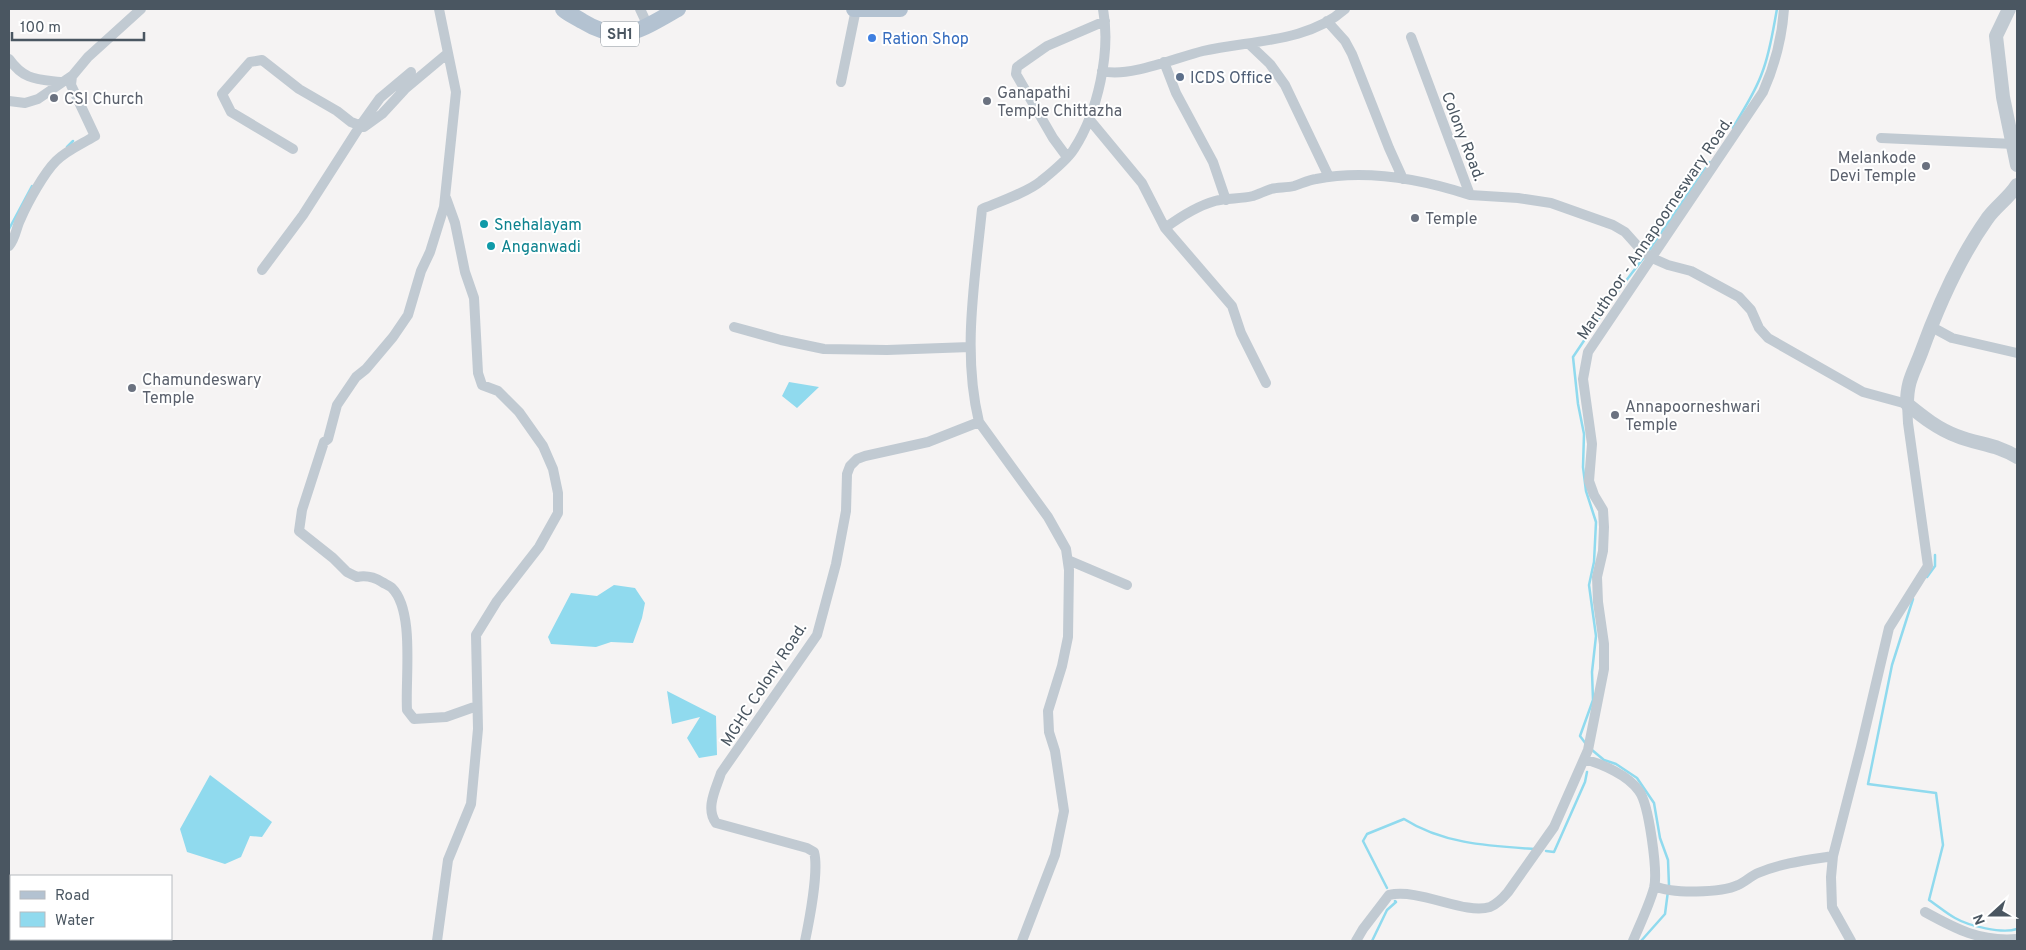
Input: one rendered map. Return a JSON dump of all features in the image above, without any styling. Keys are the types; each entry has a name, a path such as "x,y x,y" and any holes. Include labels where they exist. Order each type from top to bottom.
{"main road":[{"name":"SH1","path":"562,9 602,32 616,34 629,33 648,26 678,9"},
{"path":"856,9 900,9"}],"street":[{"path":"9,101 25,103 38,99 60,82 72,76 88,57 141,9"},
{"path":"439,9 456,92 444,207 430,252 421,271 408,315 393,338 366,369 356,376 337,405 328,439 324,442 302,510 299,531 347,572 357,577 364,575 376,578 392,588 397,595 404,613 407,640 406,710 414,719 446,718 477,706"},
{"path":"640,9 648,26"},
{"path":"841,82 856,9"},
{"path":"1022,941 1055,855 1064,811 1055,751 1049,732 1048,711 1062,666 1068,637 1070,617 1068,560 1066,549 1048,517 979,422 974,404 970,347 982,209 1040,182 1074,150 1096,104 1104,59 1105,21 1103,9"},
{"path":"1102,71 1118,73 1208,50 1278,39 1316,26 1345,9"},
{"name":"Maruthoor - Annapoorneswary Road.","path":"1356,941 1389,895 1397,893 1479,908 1490,907 1500,901 1508,892 1554,827 1586,755 1604,669 1604,644 1598,602 1597,577 1603,551 1604,527 1603,510 1594,495 1589,481 1592,444 1583,379 1588,352 1648,255 1763,92 1775,65 1783,25 1784,9"},
{"path":"2009,9 1996,36 2003,97 2017,165"},
{"path":"1067,157 1053,138 1016,74 1018,67 1047,46 1105,21"},
{"path":"1327,21 1345,41 1352,54 1403,179"},
{"name":"Colony Road.","path":"1411,37 1470,195"},
{"path":"1249,44 1270,64 1285,85 1329,177"},
{"path":"294,149 231,112 224,101 222,94 250,62 262,60 299,89 364,127 368,126 405,89 448,53"},
{"path":"9,59 28,78 60,82"},
{"path":"1164,62 1176,93 1213,162 1218,189 1226,200"},
{"path":"262,270 302,215 380,98 411,72"},
{"path":"9,246 19,220 54,162 72,148 95,136 71,85 72,76"},
{"path":"1089,119 1142,183 1165,228 1232,306 1241,332 1266,383"},
{"path":"1881,138 2014,144"},
{"name":"Colony Road.","path":"1165,228 1177,219 1205,205 1253,196 1273,189 1329,177 1364,174 1428,183 1470,195"},
{"path":"1850,941 1832,906 1831,877 1833,856 1889,628 1928,566 1908,423 1907,386 1930,326 1966,251 1988,217 2001,206 2017,185"},
{"path":"436,941 448,860 470,804 478,729 476,635 497,601 538,547 558,514 558,493 553,469 543,446 519,412 498,391 482,385 478,373 474,298 465,272 455,223 445,195"},
{"path":"1470,195 1518,198 1551,204 1613,225 1626,232 1648,255 1668,265 1692,271 1739,297 1751,310 1759,328 1768,338 1863,392 1907,404 1928,421 1957,436 2008,451 2017,457"},
{"path":"1930,326 1952,338 2017,353"},
{"path":"734,327 824,349 887,350 970,347"},
{"name":"MGHC Colony Road.","path":"804,941 810,919 815,862 814,852 807,848 716,823 711,812 721,773 817,635 836,564 846,511 847,474 850,466 857,459 865,456 928,442 979,422"},
{"path":"1068,560 1127,585"},
{"path":"1586,755 1618,773 1640,791 1654,847 1659,888 1633,941"},
{"path":"1659,888 1688,892 1737,886 1757,873 1794,862 1833,856"},
{"path":"1925,912 1982,938 2000,941 2017,939"}],"water":[{"path":"789,382 819,387 797,408 782,396"},
{"path":"614,585 635,588 645,603 633,643 611,642 596,647 551,644 548,637 571,593 597,596"},
{"path":"667,691 716,716 717,755 699,758 687,738 700,717 672,724"},
{"path":"210,775 272,822 262,837 250,836 241,857 225,864 187,852 180,829"}],"waterway":[{"path":"1733,128 1752,94 1765,65 1777,9"},
{"path":"67,147 73,141"},
{"path":"1648,252 1710,162"},
{"path":"9,229 32,186"},
{"path":"1586,744 1580,736 1593,700 1592,672 1596,636 1589,585 1594,562 1596,522 1586,491 1583,467 1584,434 1578,404 1573,357 1612,299 1645,256"},
{"path":"1927,577 1935,566 1935,555"},
{"path":"1913,599 1892,665 1868,784 1936,793 1943,845 1929,900 1952,916 1968,924 2003,931 2017,929"},
{"path":"1592,750 1604,760 1616,764 1637,778 1654,803 1660,838 1668,860 1669,886"},
{"path":"1546,851 1554,852 1585,782 1587,772"},
{"path":"1387,888 1363,841 1367,834 1404,819 1435,834 1451,839 1484,845 1534,849"},
{"path":"1641,941 1665,914 1668,891"},
{"path":"1372,941 1387,910 1395,901"}],"place":[{"name":"Ration Shop","path":"872,38"},
{"name":"ICDS Office","path":"1180,77"},
{"name":"CSI Church","path":"54,98"},
{"name":"Ganapathi Temple Chittazha","path":"987,101"},
{"name":"Melankode Devi Temple","path":"1926,166"},
{"name":"Temple","path":"1415,218"},
{"name":"Snehalayam","path":"484,224"},
{"name":"Anganwadi","path":"491,246"},
{"name":"Chamundeswary Temple","path":"132,388"},
{"name":"Annapoorneshwari Temple","path":"1615,415"}]}
